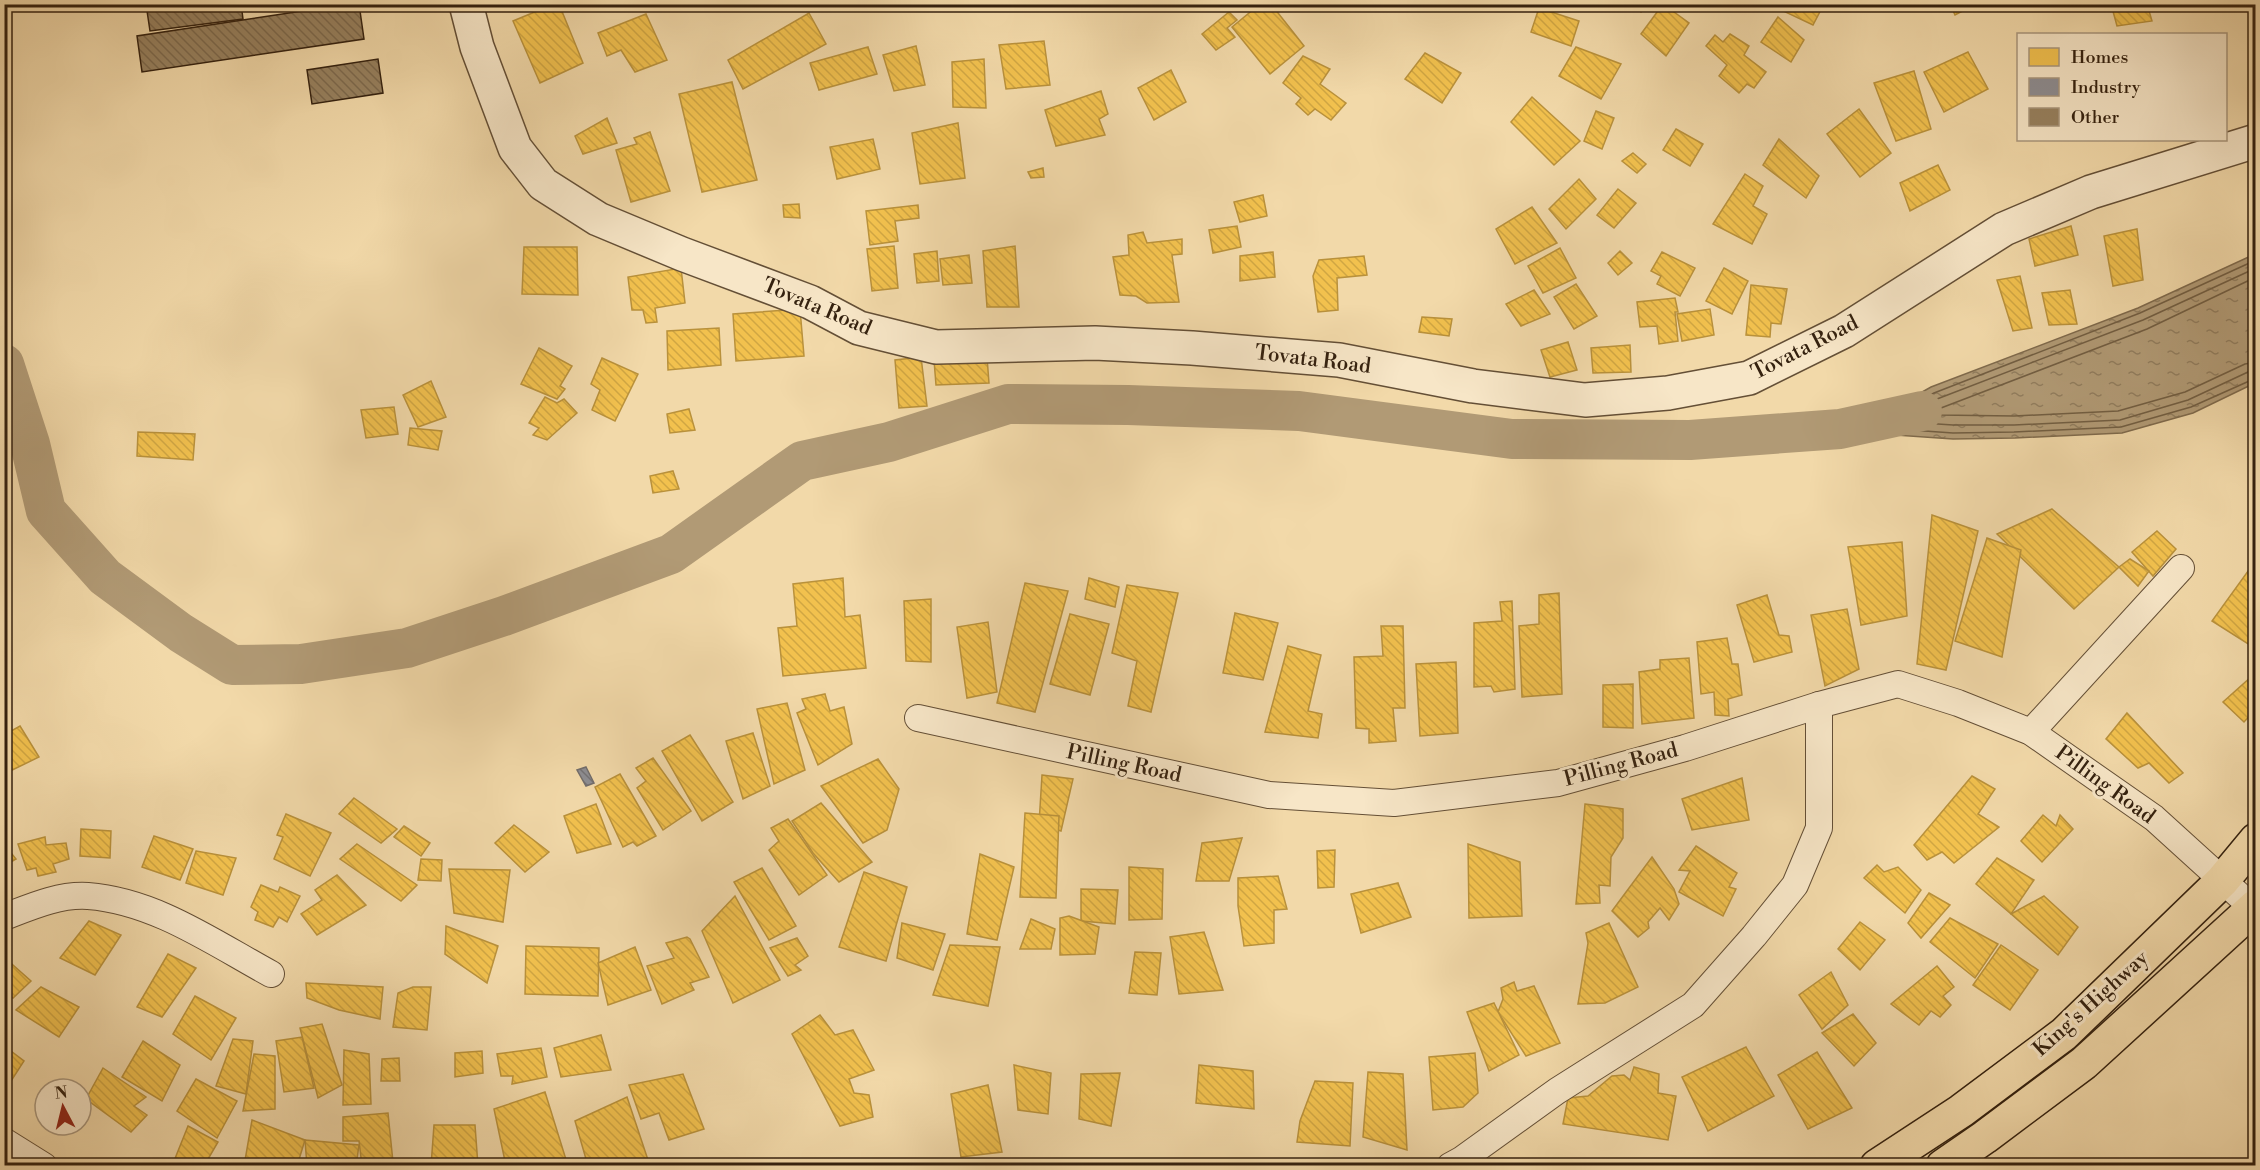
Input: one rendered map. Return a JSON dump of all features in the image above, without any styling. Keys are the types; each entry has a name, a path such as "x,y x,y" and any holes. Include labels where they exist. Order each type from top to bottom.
{"highway":[{"name":"King's Highway","path":"1877,1166 1961,1111 2064,1034 2222,881 2256,840"},
{"name":"King's Highway","path":"1943,1166 2084,1064 2254,907"}],"street":[{"name":"Tovata Road","path":"466,4 477,47 515,148 543,184 598,219 682,254 810,302 859,328 936,347 1095,343 1339,360 1473,386 1585,400 1668,393 1749,378 1844,331 2004,229 2091,192 2256,141"},
{"path":"2031,732 2181,568"},
{"name":"Pilling Road","path":"918,718 1269,795 1394,803 1558,783 1685,748 1819,705 1898,684 1958,703 2031,732 2154,818 2222,881 2254,907"},
{"path":"1450,1166 1557,1091 1693,1005 1795,885 1819,828 1819,705"},
{"path":"4,917 43,902 86,896 131,903 173,921 272,974"},
{"path":"4,1141 44,1166"}],"water":[{"path":"2255,254 2255,383 2193,413 2122,433 1953,439 1851,432 1931,387 2138,308"}],"building: Homes":[{"path":"559,4 583,63 540,83 513,21"},
{"path":"1260,4 1271,4 1304,46 1270,74 1232,27"},
{"path":"1631,4 1648,4 1641,12"},
{"path":"1663,4 1689,23 1666,56 1641,34"},
{"path":"1779,4 1824,4 1813,25 1777,8"},
{"path":"1950,4 1976,4 1955,15"},
{"path":"2111,4 2147,4 2152,21 2117,26"},
{"path":"1539,8 1579,21 1571,46 1531,32"},
{"path":"1229,12 1237,20 1227,28 1235,37 1216,50 1202,34"},
{"path":"809,13 826,44 743,89 728,60"},
{"path":"646,14 667,60 635,72 621,50 607,56 598,33"},
{"path":"1778,17 1804,40 1791,62 1761,42"},
{"path":"1730,34 1749,46 1744,55 1766,72 1754,88 1747,84 1739,93 1719,76 1727,65 1706,46 1715,35 1723,42"},
{"path":"1044,41 1050,85 1006,89 999,45"},
{"path":"916,46 925,85 894,91 883,55"},
{"path":"868,47 877,74 819,90 810,63"},
{"path":"1576,47 1621,64 1601,99 1559,76"},
{"path":"1968,52 1988,89 1944,112 1924,72"},
{"path":"1425,53 1461,73 1442,103 1405,79"},
{"path":"1303,56 1330,69 1320,84 1346,103 1331,120 1315,109 1308,115 1296,104 1301,98 1283,83"},
{"path":"984,59 986,108 953,107 952,62"},
{"path":"1171,70 1186,102 1154,120 1138,88"},
{"path":"1914,71 1931,129 1896,141 1874,83"},
{"path":"732,82 757,180 702,192 679,94"},
{"path":"1101,91 1108,114 1099,119 1105,135 1056,146 1045,110"},
{"path":"1532,97 1580,141 1554,165 1511,122"},
{"path":"1859,109 1891,153 1860,177 1827,134"},
{"path":"1596,111 1614,118 1602,149 1584,141"},
{"path":"607,118 617,143 583,154 575,136"},
{"path":"958,123 965,178 920,184 912,133"},
{"path":"1676,129 1703,144 1690,166 1663,150"},
{"path":"650,132 670,191 631,202 616,150 637,144 634,138"},
{"path":"873,139 880,169 837,179 830,147"},
{"path":"1779,139 1819,176 1806,198 1763,165"},
{"path":"1633,153 1646,164 1637,173 1622,161"},
{"path":"1938,165 1950,190 1910,211 1900,183"},
{"path":"1043,168 1044,177 1031,178 1028,172"},
{"path":"1745,174 1763,186 1753,206 1767,214 1752,244 1713,224"},
{"path":"1579,179 1596,199 1566,229 1549,209"},
{"path":"1618,189 1636,203 1614,228 1597,215"},
{"path":"1263,195 1267,216 1240,222 1234,202"},
{"path":"799,204 800,218 784,217 783,205"},
{"path":"918,205 919,218 895,221 898,241 870,245 866,211"},
{"path":"1532,207 1557,243 1515,264 1496,229"},
{"path":"1237,226 1241,247 1213,253 1209,230"},
{"path":"2071,226 2078,255 2035,266 2029,239"},
{"path":"2137,229 2143,280 2113,286 2104,236"},
{"path":"1143,232 1147,243 1182,239 1182,254 1172,255 1179,302 1147,303 1136,296 1120,295 1113,257 1129,255 1128,235"},
{"path":"894,246 898,288 872,291 867,249"},
{"path":"1015,246 1019,307 987,307 983,251"},
{"path":"524,247 577,247 578,295 522,294"},
{"path":"1560,248 1576,278 1543,293 1528,266"},
{"path":"937,251 939,281 917,283 914,254"},
{"path":"1620,251 1632,263 1618,275 1608,263"},
{"path":"1273,252 1275,277 1240,281 1240,256"},
{"path":"1662,252 1695,268 1680,296 1657,284 1661,276 1651,271"},
{"path":"969,255 972,283 943,285 940,259"},
{"path":"1364,256 1367,275 1337,278 1338,310 1318,312 1313,276 1319,260"},
{"path":"681,268 685,303 655,308 657,322 646,323 643,310 632,310 628,277"},
{"path":"1724,268 1748,281 1732,314 1706,301"},
{"path":"2020,276 2032,328 2013,331 1997,280"},
{"path":"1576,284 1597,316 1574,329 1554,297"},
{"path":"1751,285 1787,289 1781,324 1771,323 1770,337 1746,335"},
{"path":"1534,290 1550,314 1521,326 1506,304"},
{"path":"2070,290 2077,324 2049,325 2042,293"},
{"path":"1675,298 1678,312 1675,312 1678,341 1659,344 1657,326 1640,327 1637,302"},
{"path":"800,309 804,356 736,361 733,314"},
{"path":"1710,309 1714,335 1682,341 1677,314"},
{"path":"1422,317 1452,319 1449,336 1419,332"},
{"path":"719,328 721,365 668,370 667,331"},
{"path":"1568,342 1577,370 1550,377 1541,350"},
{"path":"1630,345 1631,372 1593,373 1591,348"},
{"path":"539,348 572,366 560,386 565,389 557,399 521,384"},
{"path":"921,357 927,406 899,408 895,360"},
{"path":"987,357 989,383 936,385 934,360"},
{"path":"602,358 638,374 615,421 592,410 600,390 591,384"},
{"path":"431,381 446,417 418,427 403,395"},
{"path":"545,397 557,403 564,399 577,413 547,440 533,435 539,428 529,423"},
{"path":"394,407 398,434 366,438 361,410"},
{"path":"689,409 695,430 670,433 667,414"},
{"path":"410,428 442,431 438,450 408,445"},
{"path":"138,432 195,434 193,460 137,456"},
{"path":"673,471 679,489 653,493 650,476"},
{"path":"2052,509 2119,567 2074,609 1997,534"},
{"path":"1932,515 1978,531 1946,670 1917,664"},
{"path":"2157,531 2176,549 2153,576 2132,552"},
{"path":"1987,538 2021,550 2002,657 1955,641"},
{"path":"1902,542 1907,616 1861,625 1848,547"},
{"path":"2130,559 2149,571 2138,586 2119,567"},
{"path":"2256,560 2256,649 2212,621"},
{"path":"843,578 845,617 860,615 866,668 783,676 778,628 797,626 793,584"},
{"path":"1089,578 1119,587 1115,607 1085,599"},
{"path":"1025,583 1068,591 1035,712 997,703"},
{"path":"1127,585 1178,593 1151,712 1128,706 1137,661 1112,653"},
{"path":"1559,593 1562,694 1522,697 1519,626 1539,624 1539,595"},
{"path":"1767,595 1779,635 1789,636 1792,652 1754,662 1737,605"},
{"path":"931,599 931,662 906,661 904,601"},
{"path":"1512,601 1515,689 1494,692 1491,686 1474,687 1474,623 1502,621 1500,602"},
{"path":"1847,609 1859,669 1825,686 1811,615"},
{"path":"1235,613 1278,623 1263,680 1223,673"},
{"path":"1070,614 1109,624 1090,695 1050,684"},
{"path":"988,622 997,692 967,698 957,627"},
{"path":"1381,626 1403,626 1405,708 1393,708 1396,741 1369,743 1369,729 1356,728 1354,657 1383,656"},
{"path":"1727,638 1732,664 1738,664 1742,695 1728,699 1729,716 1715,715 1714,692 1701,694 1697,642"},
{"path":"1288,646 1321,655 1308,711 1322,714 1318,738 1265,732"},
{"path":"4,650 11,658 4,662"},
{"path":"1689,658 1694,718 1642,724 1639,672 1660,669 1660,660"},
{"path":"1456,662 1458,733 1420,736 1416,664"},
{"path":"2251,677 2256,680 2256,709 2244,722 2223,702"},
{"path":"1633,684 1633,728 1603,727 1603,685"},
{"path":"825,694 830,711 844,707 852,744 818,765 797,713 806,709 802,699"},
{"path":"787,703 805,770 774,784 757,709"},
{"path":"2127,713 2183,773 2169,783 2149,763 2138,768 2106,739"},
{"path":"20,726 39,757 4,774 4,735"},
{"path":"753,733 770,786 743,799 726,741"},
{"path":"690,735 733,802 702,821 662,751"},
{"path":"653,758 691,811 663,830 637,788 646,781 636,768"},
{"path":"878,759 899,789 887,830 863,843 821,786"},
{"path":"620,774 656,836 637,846 633,842 623,847 595,787"},
{"path":"1042,775 1073,779 1061,831 1039,824"},
{"path":"1972,776 1995,789 1978,814 1999,827 1954,863 1942,852 1927,860 1914,845"},
{"path":"1742,778 1749,820 1692,830 1682,799"},
{"path":"354,798 397,829 381,843 339,814"},
{"path":"821,803 872,862 839,882 813,853 792,821"},
{"path":"596,804 611,844 577,853 564,816"},
{"path":"1585,804 1623,809 1623,838 1611,857 1610,886 1599,885 1600,903 1576,904"},
{"path":"1025,813 1059,816 1056,898 1020,897"},
{"path":"286,814 331,833 310,876 274,859 283,837 277,835"},
{"path":"2043,815 2056,826 2060,815 2073,829 2042,862 2021,841"},
{"path":"788,819 827,875 799,895 769,850 779,841 771,828"},
{"path":"514,825 549,852 525,872 495,843"},
{"path":"404,826 430,843 421,856 394,837"},
{"path":"81,829 111,831 110,858 80,856"},
{"path":"154,836 193,849 180,880 142,867"},
{"path":"45,837 46,845 66,843 69,859 53,864 56,872 38,876 36,868 27,870 18,844"},
{"path":"1242,838 1229,881 1196,881 1202,843"},
{"path":"4,844 16,859 4,866"},
{"path":"357,844 417,885 401,901 340,859"},
{"path":"1468,844 1520,862 1522,916 1469,918"},
{"path":"1696,846 1737,873 1729,887 1736,889 1723,916 1679,892 1690,871 1679,870"},
{"path":"1335,850 1334,887 1318,888 1317,851"},
{"path":"196,851 236,858 223,895 186,883"},
{"path":"980,854 1014,867 997,940 967,934"},
{"path":"1652,857 1674,889 1679,904 1669,920 1660,908 1648,922 1649,928 1638,937 1612,911"},
{"path":"1997,858 2034,880 2011,914 1976,884"},
{"path":"421,859 442,860 441,881 418,880"},
{"path":"1877,865 1884,872 1898,867 1921,890 1905,913 1864,878"},
{"path":"1129,867 1163,869 1162,919 1129,920"},
{"path":"762,868 796,926 769,940 734,882"},
{"path":"449,869 510,870 503,922 454,913"},
{"path":"864,872 907,887 886,961 839,947"},
{"path":"337,875 366,905 317,935 301,914 322,900 315,890"},
{"path":"1278,876 1287,909 1274,910 1274,943 1244,946 1238,906 1238,878"},
{"path":"1398,883 1411,917 1361,933 1351,894"},
{"path":"261,885 278,892 280,887 300,896 287,922 279,917 273,927 255,920 258,912 251,907"},
{"path":"1081,889 1118,890 1115,924 1081,921"},
{"path":"1929,893 1950,905 1921,938 1908,923"},
{"path":"735,896 780,980 733,1003 702,931"},
{"path":"2044,896 2078,927 2058,955 2011,914"},
{"path":"1069,916 1099,927 1095,954 1060,955 1060,918"},
{"path":"1950,918 1998,944 1975,978 1930,942"},
{"path":"1031,919 1055,929 1051,949 1020,949"},
{"path":"89,921 121,935 95,975 60,958"},
{"path":"1860,922 1885,940 1860,970 1838,949"},
{"path":"902,923 945,934 933,970 897,958"},
{"path":"1609,923 1638,987 1605,1003 1578,1004 1588,943 1586,933"},
{"path":"446,926 498,946 487,983 445,954"},
{"path":"1204,932 1223,990 1179,994 1170,937"},
{"path":"687,937 709,977 690,983 694,990 662,1004 647,966 674,958 666,943"},
{"path":"797,938 808,956 795,965 801,970 788,976 770,948"},
{"path":"950,945 1000,947 988,1006 933,995"},
{"path":"2001,945 2038,970 2010,1010 1973,985"},
{"path":"526,946 599,948 598,996 525,994"},
{"path":"635,947 651,990 608,1005 598,963"},
{"path":"1135,952 1161,953 1157,995 1129,993"},
{"path":"168,954 196,968 162,1017 137,1007"},
{"path":"4,957 31,981 13,998 4,994"},
{"path":"1937,966 1954,987 1943,996 1951,1005 1940,1017 1931,1011 1919,1025 1891,1004"},
{"path":"1831,972 1848,1005 1822,1029 1799,995"},
{"path":"1514,982 1517,991 1534,986 1560,1043 1526,1056 1498,1012 1503,999 1501,988"},
{"path":"306,983 383,987 380,1019 339,1010 307,998"},
{"path":"41,987 79,1007 59,1037 16,1010"},
{"path":"413,987 431,987 427,1030 393,1027 398,993"},
{"path":"195,996 236,1018 211,1060 173,1034"},
{"path":"1494,1003 1519,1055 1489,1071 1467,1012"},
{"path":"1853,1014 1876,1043 1854,1066 1822,1033"},
{"path":"820,1015 835,1035 853,1030 874,1070 849,1079 854,1093 869,1095 873,1117 840,1126 792,1034"},
{"path":"322,1024 342,1085 318,1098 300,1028"},
{"path":"601,1035 611,1070 561,1077 554,1048"},
{"path":"302,1037 314,1088 284,1092 276,1041"},
{"path":"233,1039 253,1041 246,1094 216,1086"},
{"path":"143,1041 180,1065 162,1101 122,1077"},
{"path":"1746,1047 1774,1096 1708,1131 1682,1077"},
{"path":"7,1048 24,1061 4,1092 4,1051"},
{"path":"541,1048 547,1077 512,1084 513,1076 501,1076 497,1054"},
{"path":"344,1050 369,1054 371,1104 343,1105"},
{"path":"482,1051 483,1073 455,1077 455,1053"},
{"path":"1817,1052 1852,1108 1808,1129 1778,1075"},
{"path":"1475,1053 1478,1093 1463,1107 1433,1110 1429,1057"},
{"path":"254,1054 275,1056 275,1109 243,1111"},
{"path":"399,1058 400,1081 381,1081 382,1059"},
{"path":"1014,1065 1051,1073 1048,1114 1018,1110"},
{"path":"1199,1065 1253,1071 1254,1109 1196,1103"},
{"path":"1634,1067 1659,1074 1658,1093 1676,1096 1668,1140 1563,1124 1568,1098 1588,1096 1612,1076 1624,1075 1630,1080"},
{"path":"103,1068 146,1097 134,1106 147,1115 131,1132 93,1104 93,1086"},
{"path":"1368,1072 1403,1074 1407,1150 1363,1137"},
{"path":"1120,1073 1111,1126 1079,1119 1081,1074"},
{"path":"683,1074 704,1129 669,1140 659,1113 641,1119 629,1085"},
{"path":"196,1079 237,1101 217,1138 177,1111"},
{"path":"1315,1081 1353,1083 1350,1146 1297,1142 1300,1121"},
{"path":"988,1085 1002,1152 961,1157 951,1094"},
{"path":"545,1092 568,1166 506,1166 494,1109"},
{"path":"627,1097 648,1160 637,1166 588,1166 575,1121"},
{"path":"388,1113 393,1162 362,1166 359,1141 343,1141 343,1117"},
{"path":"252,1120 305,1140 297,1166 244,1166"},
{"path":"434,1125 475,1125 478,1166 431,1166"},
{"path":"188,1126 218,1142 204,1166 172,1166"},
{"path":"305,1140 359,1145 356,1166 307,1166"}],"building: Industry":[{"path":"586,767 594,783 586,786 577,770"}],"building: Other":[{"path":"146,4 241,4 243,19 150,31"},
{"path":"359,4 364,39 142,72 137,36"},
{"path":"378,59 383,93 312,104 307,70"}],"waterway":[{"path":"4,364 30,444 46,511 105,577 181,633 232,665 301,664 407,648 504,616 671,554 802,461 889,442 1008,404 1128,405 1299,411 1512,439 1690,440 1840,429 1922,411"}]}
